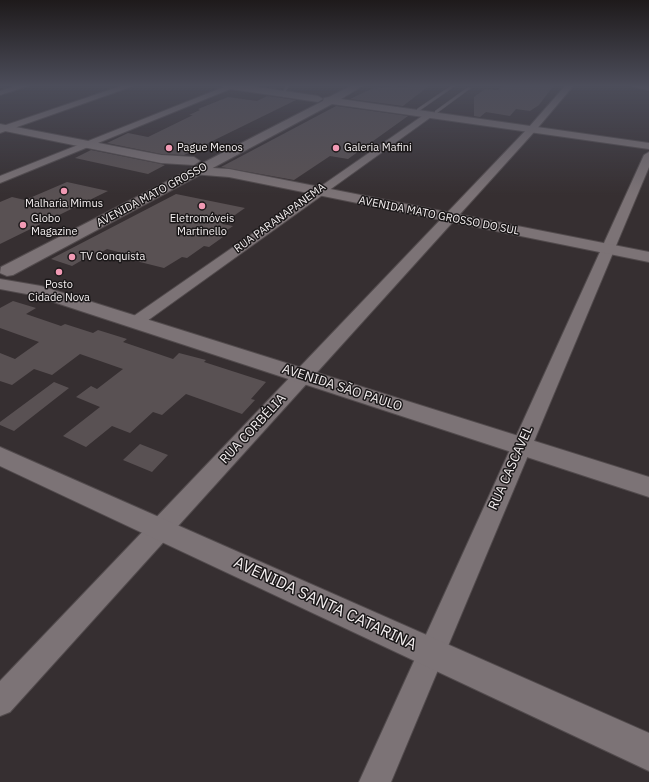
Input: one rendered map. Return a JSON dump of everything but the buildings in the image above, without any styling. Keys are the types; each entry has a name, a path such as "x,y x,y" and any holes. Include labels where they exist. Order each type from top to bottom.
{"street":[{"path":"2,128 22,121"},
{"path":"0,180 143,121"},
{"name":"AVENIDA MATO GROSSO","path":"3,275 195,166 281,121"},
{"name":"AVENIDA MATO GROSSO","path":"90,213 179,167 209,165 285,121"},
{"name":"RUA PARANAPANEMA","path":"134,323 414,121"},
{"path":"490,121 649,146"},
{"name":"RUA CORBÉLIA","path":"0,702 539,121"},
{"path":"2,128 229,173"},
{"path":"533,128 649,142"},
{"name":"RUA CASCAVEL","path":"375,782 520,446 609,249 649,155"},
{"path":"161,159 179,167"},
{"path":"209,165 229,173"},
{"name":"AVENIDA MATO GROSSO DO SUL","path":"229,173 317,192 649,257"},
{"name":"AVENIDA SÃO PAULO","path":"3,275 36,290 134,323 649,488"},
{"name":"AVENIDA SANTA CATARINA","path":"0,456 162,528 649,752"}],"place":[{"name":"Pague Menos","path":"169,148"},
{"name":"Galeria Mafini","path":"336,148"},
{"name":"Malharia Mimus","path":"64,191"},
{"name":"Eletromóveis Martinello","path":"202,206"},
{"name":"Globo Magazine","path":"23,225"},
{"name":"TV Conquista","path":"72,257"},
{"name":"Posto Cidade Nova","path":"59,272"}]}
